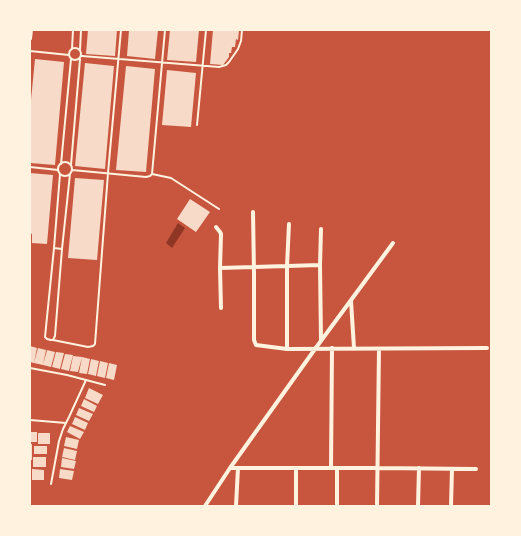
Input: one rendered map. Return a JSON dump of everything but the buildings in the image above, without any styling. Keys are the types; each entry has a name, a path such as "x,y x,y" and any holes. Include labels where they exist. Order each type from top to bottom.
{"street":[{"path":"253,212 254,342 256,345 287,349 487,348"},
{"path":"287,349 287,266 289,224"},
{"path":"216,227 221,234 221,308"},
{"path":"321,229 321,341"},
{"path":"205,506 230,468 315,349 393,244"},
{"path":"220,268 320,265"},
{"path":"351,300 354,348"},
{"path":"330,468 332,348"},
{"path":"377,506 379,348"},
{"path":"230,468 476,469"},
{"path":"236,506 238,468"},
{"path":"337,468 337,506"},
{"path":"418,506 419,468"},
{"path":"296,469 296,506"},
{"path":"451,506 452,469"}],"lane":[{"path":"31,39 32,30"},
{"path":"69,55 72,49 73,30"},
{"path":"81,30 80,50 82,56"},
{"path":"71,58 61,164 59,165 58,170 60,174 45,337 51,340 88,347 95,344 121,30"},
{"path":"152,174 165,30"},
{"path":"197,125 206,30"},
{"path":"82,56 119,58 219,68 229,62 240,45 242,30"},
{"path":"72,49 76,48 80,50"},
{"path":"30,51 69,55"},
{"path":"69,55 76,61 80,59"},
{"path":"54,340 62,249 70,174 72,170 71,165 80,59 82,56"},
{"path":"61,164 67,162 71,165"},
{"path":"30,167 58,170"},
{"path":"72,170 146,177 152,174 171,178 219,209"},
{"path":"60,174 64,176 70,174"},
{"path":"54,248 62,249"},
{"path":"30,368 105,384"},
{"path":"51,484 59,441 63,429 86,380"},
{"path":"30,420 66,423"}],"shaded area":[{"path":"178,223 185,228 172,248 166,243"}]}
